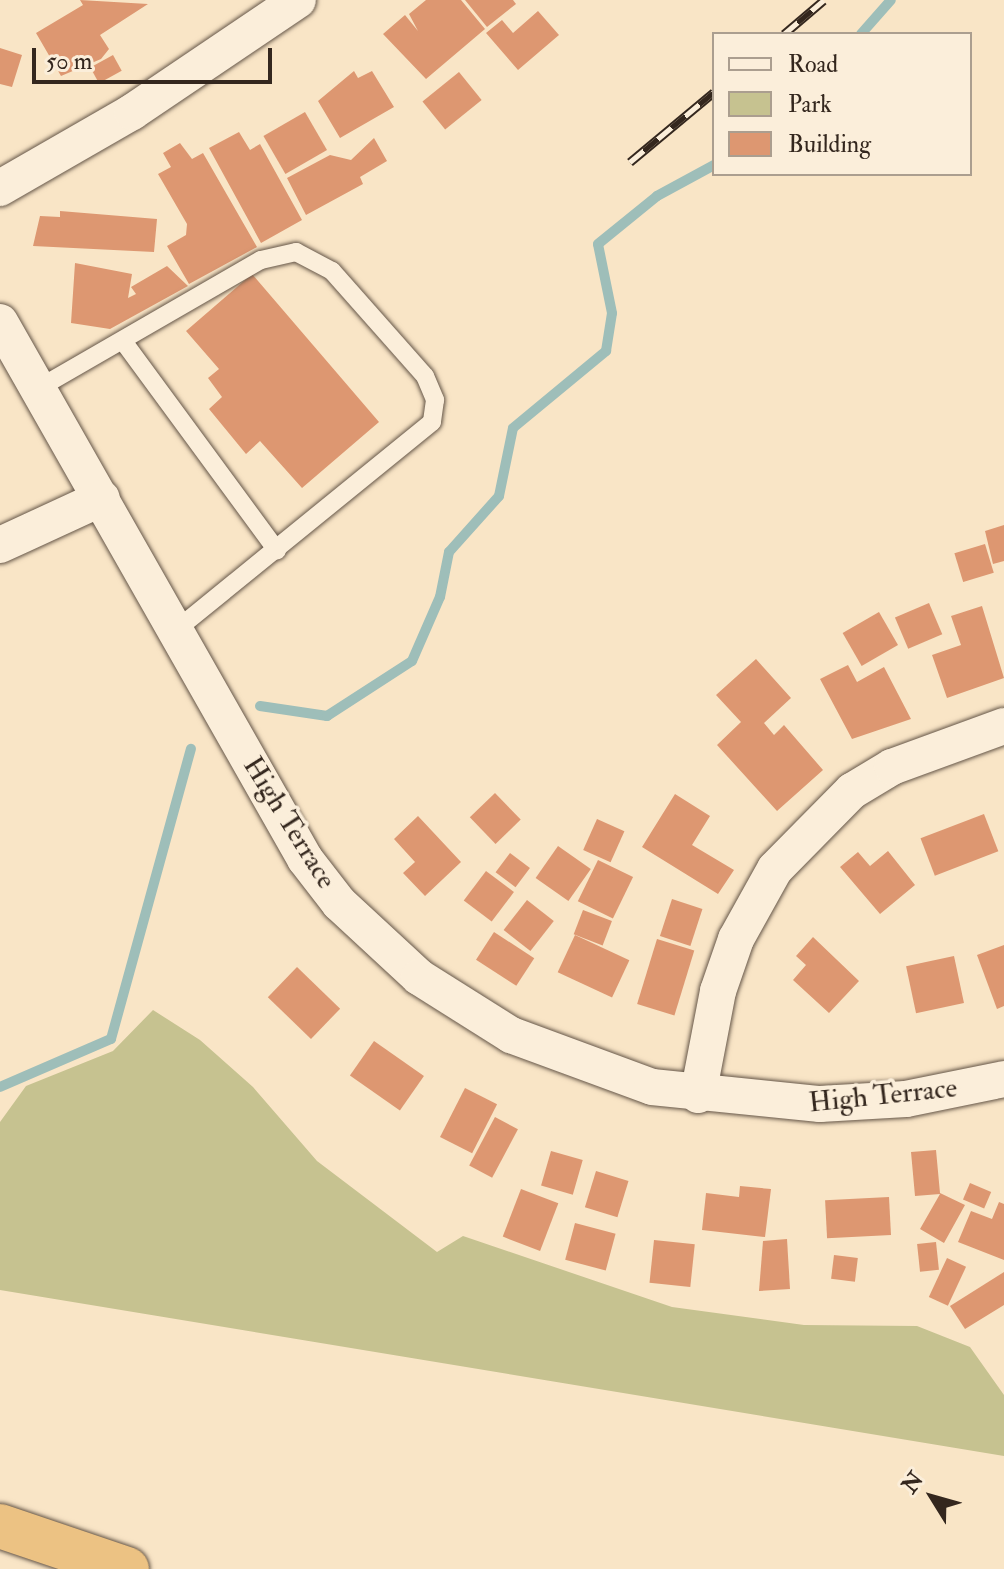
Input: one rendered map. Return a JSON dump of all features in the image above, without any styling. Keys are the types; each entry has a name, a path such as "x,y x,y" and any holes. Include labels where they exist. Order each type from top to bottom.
{"highway":[{"path":"0,1526 127,1569"}],"street":[{"path":"0,188 132,112 298,0"},
{"name":"High Terrace","path":"0,322 305,859 387,952 451,998 559,1058 698,1095 820,1104 906,1099 1004,1079"},
{"path":"0,545 102,498"},
{"path":"698,1095 718,991 736,939 775,869 852,791 892,767 1004,726"}],"lane":[{"path":"39,388 261,260 296,252 332,271 425,376 435,400 432,422 277,551 177,629"},
{"path":"123,341 277,551"}],"green space":[{"path":"153,1010 200,1040 253,1087 317,1161 437,1252 463,1236 672,1307 804,1325 917,1326 970,1347 1004,1395 1004,1456 0,1290 0,1122 26,1086 113,1051"}],"building":[{"path":"80,0 148,4 100,35 109,49 101,59 61,76 36,33 83,5"},
{"path":"426,0 461,0 485,29 426,79 383,34 405,15 418,31 409,14"},
{"path":"465,0 513,0 516,4 487,27"},
{"path":"538,11 559,35 518,70 486,33 502,20 513,33"},
{"path":"0,48 22,55 12,87 0,84"},
{"path":"113,55 122,71 99,83 90,68"},
{"path":"354,71 358,78 372,71 394,107 340,138 318,101"},
{"path":"459,72 482,100 445,130 422,102"},
{"path":"305,112 327,150 285,174 263,136"},
{"path":"239,132 250,150 260,144 302,220 261,243 209,148"},
{"path":"374,138 387,161 360,177 363,184 306,215 287,178 330,155 351,160"},
{"path":"180,143 192,159 203,153 257,247 189,284 167,246 186,235 187,224 158,174 171,167 163,153"},
{"path":"60,211 157,219 154,252 33,246 40,216 60,217"},
{"path":"75,263 132,274 128,298 136,294 131,287 167,266 188,286 110,329 71,323"},
{"path":"252,274 379,422 302,488 260,441 246,454 209,409 222,397 208,378 219,369 186,331"},
{"path":"1004,525 1004,561 993,564 985,531"},
{"path":"985,544 994,573 963,582 954,553"},
{"path":"929,603 942,634 908,649 895,617"},
{"path":"982,606 1004,678 947,698 932,655 961,645 951,616"},
{"path":"879,612 898,645 862,666 843,633"},
{"path":"756,659 791,698 764,723 774,735 784,725 823,770 777,811 717,745 741,722 716,695"},
{"path":"848,665 857,682 884,667 911,719 852,739 820,679"},
{"path":"495,793 521,820 496,844 470,817"},
{"path":"675,794 710,816 692,845 734,870 718,894 642,847"},
{"path":"984,814 998,851 935,876 921,838"},
{"path":"418,816 461,862 425,896 403,873 415,862 394,839"},
{"path":"597,819 624,831 611,862 583,850"},
{"path":"558,846 591,869 568,901 536,878"},
{"path":"888,851 915,885 880,914 840,867 858,852 870,866"},
{"path":"510,853 530,868 516,887 496,872"},
{"path":"598,860 633,877 613,918 578,901"},
{"path":"486,871 514,892 492,922 464,901"},
{"path":"672,899 702,909 690,946 660,936"},
{"path":"527,900 554,921 530,951 504,930"},
{"path":"583,910 612,921 603,945 574,934"},
{"path":"494,932 534,958 516,986 476,960"},
{"path":"575,935 629,960 612,998 558,972"},
{"path":"813,937 859,981 829,1013 793,980 806,965 796,956"},
{"path":"657,939 694,950 674,1015 637,1004"},
{"path":"1004,945 1004,1006 997,1009 977,955"},
{"path":"954,956 964,1003 916,1013 906,966"},
{"path":"297,967 340,1009 311,1039 268,997"},
{"path":"374,1041 424,1076 400,1110 350,1075"},
{"path":"465,1088 497,1104 472,1153 440,1137"},
{"path":"495,1117 518,1129 492,1178 469,1166"},
{"path":"936,1150 940,1193 965,1205 944,1243 920,1229 940,1194 915,1196 911,1152"},
{"path":"551,1151 583,1160 573,1195 541,1186"},
{"path":"596,1171 629,1181 617,1217 585,1207"},
{"path":"970,1183 991,1192 984,1209 963,1200"},
{"path":"740,1186 771,1189 765,1237 702,1230 706,1193 739,1197"},
{"path":"521,1189 558,1203 540,1251 503,1237"},
{"path":"889,1197 891,1235 827,1238 825,1200"},
{"path":"999,1202 1004,1204 1004,1260 958,1242 971,1211 992,1219"},
{"path":"575,1223 616,1234 606,1271 565,1260"},
{"path":"787,1239 790,1289 759,1291 763,1241"},
{"path":"654,1240 695,1244 690,1287 650,1283"},
{"path":"936,1242 939,1270 920,1272 917,1244"},
{"path":"834,1255 858,1258 855,1282 831,1279"},
{"path":"947,1258 966,1267 948,1306 929,1297"},
{"path":"1004,1272 1004,1305 965,1329 950,1306"}],"waterway":[{"path":"863,32 891,0"},
{"path":"260,706 327,716 412,661 440,597 449,552 499,496 513,428 606,351 612,313 598,244 657,196 712,166"},
{"path":"0,1087 111,1039 191,749"}],"railway":[{"path":"786,32 824,0"},
{"path":"630,162 712,94"}]}
